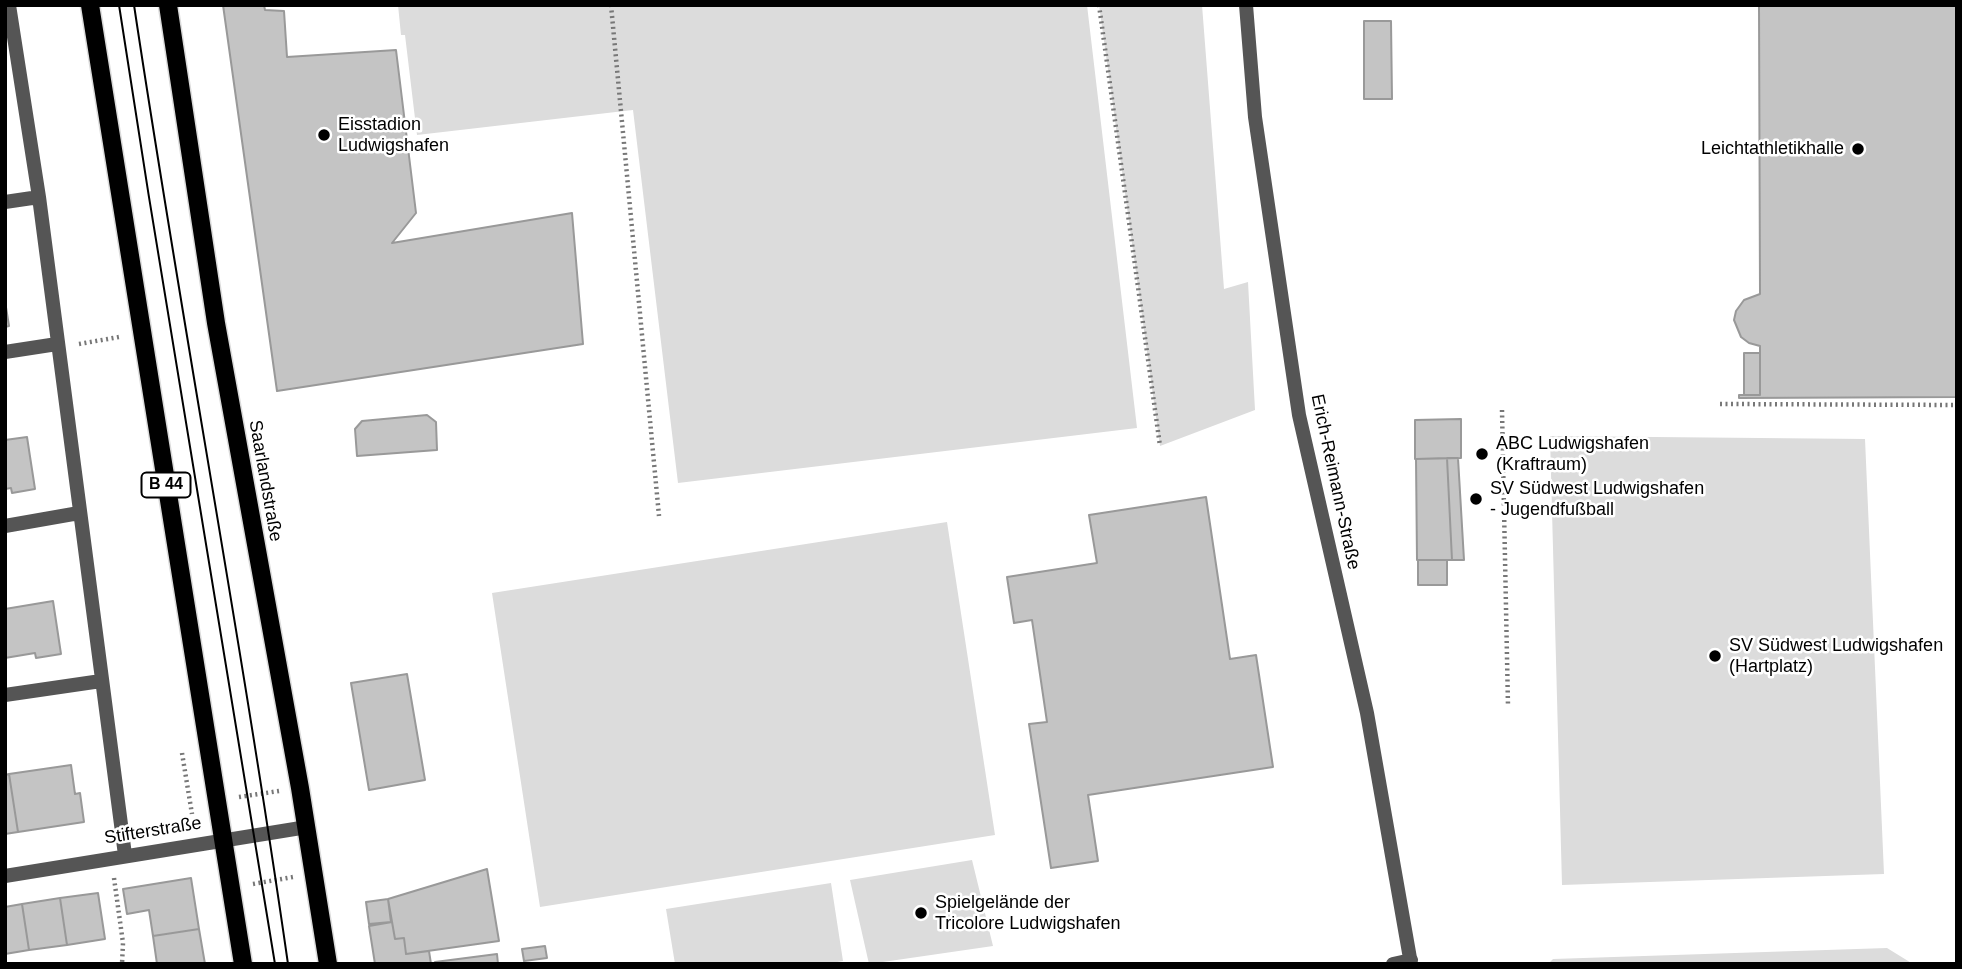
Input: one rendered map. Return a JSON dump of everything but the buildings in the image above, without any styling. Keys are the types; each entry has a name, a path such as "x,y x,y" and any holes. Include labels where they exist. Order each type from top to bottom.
{"main road":[{"name":"B 44","path":"90,5 243,964"},
{"name":"Saarlandstraße","path":"168,5 215,323 307,827 328,964"}],"street":[{"path":"9,5 39,197 101,681 118,856"},
{"name":"Erich-Reimann-Straße","path":"1246,5 1255,117 1299,415 1367,713 1411,962"},
{"path":"5,202 39,197"},
{"path":"5,352 57,344"},
{"path":"5,526 79,513"},
{"path":"5,695 101,681"},
{"name":"Stifterstraße","path":"5,876 307,827"},
{"path":"1393,964 1411,962"}],"path":[{"path":"611,5 659,516"},
{"path":"1099,5 1160,446"},
{"path":"57,344 76,345 119,337"},
{"path":"1720,404 1957,405"},
{"path":"1502,410 1508,706"},
{"path":"190,805 300,788"},
{"path":"118,856 122,964"},
{"path":"230,888 313,874"}],"shaded area":[{"path":"398,5 1087,5 1137,428 678,483 633,110 417,135 405,35 401,35"},
{"path":"1099,5 1202,5 1224,289 1248,282 1255,410 1160,446"},
{"name":"SV Südwest Ludwigshafen (Hartplatz)","path":"1550,436 1865,439 1884,874 1562,885"},
{"path":"947,522 995,835 540,907 492,593"},
{"name":"Spielgelände der Tricolore Ludwigshafen","path":"972,860 993,946 869,964 850,880"},
{"path":"831,883 843,961 826,964 675,964 666,909"},
{"path":"1887,948 1913,964 1548,964 1553,959"}],"tram line":[{"path":"119,5 275,964"},
{"path":"134,5 288,964"}],"place":[{"name":"Eisstadion Ludwigshafen","path":"324,135"},
{"name":"Leichtathletikhalle","path":"1858,149"},
{"name":"ABC Ludwigshafen (Kraftraum)","path":"1482,454"},
{"name":"SV Südwest Ludwigshafen - Jugendfußball","path":"1476,499"},
{"name":"SV Südwest Ludwigshafen (Hartplatz)","path":"1715,656"},
{"name":"Spielgelände der Tricolore Ludwigshafen","path":"921,913"}]}
